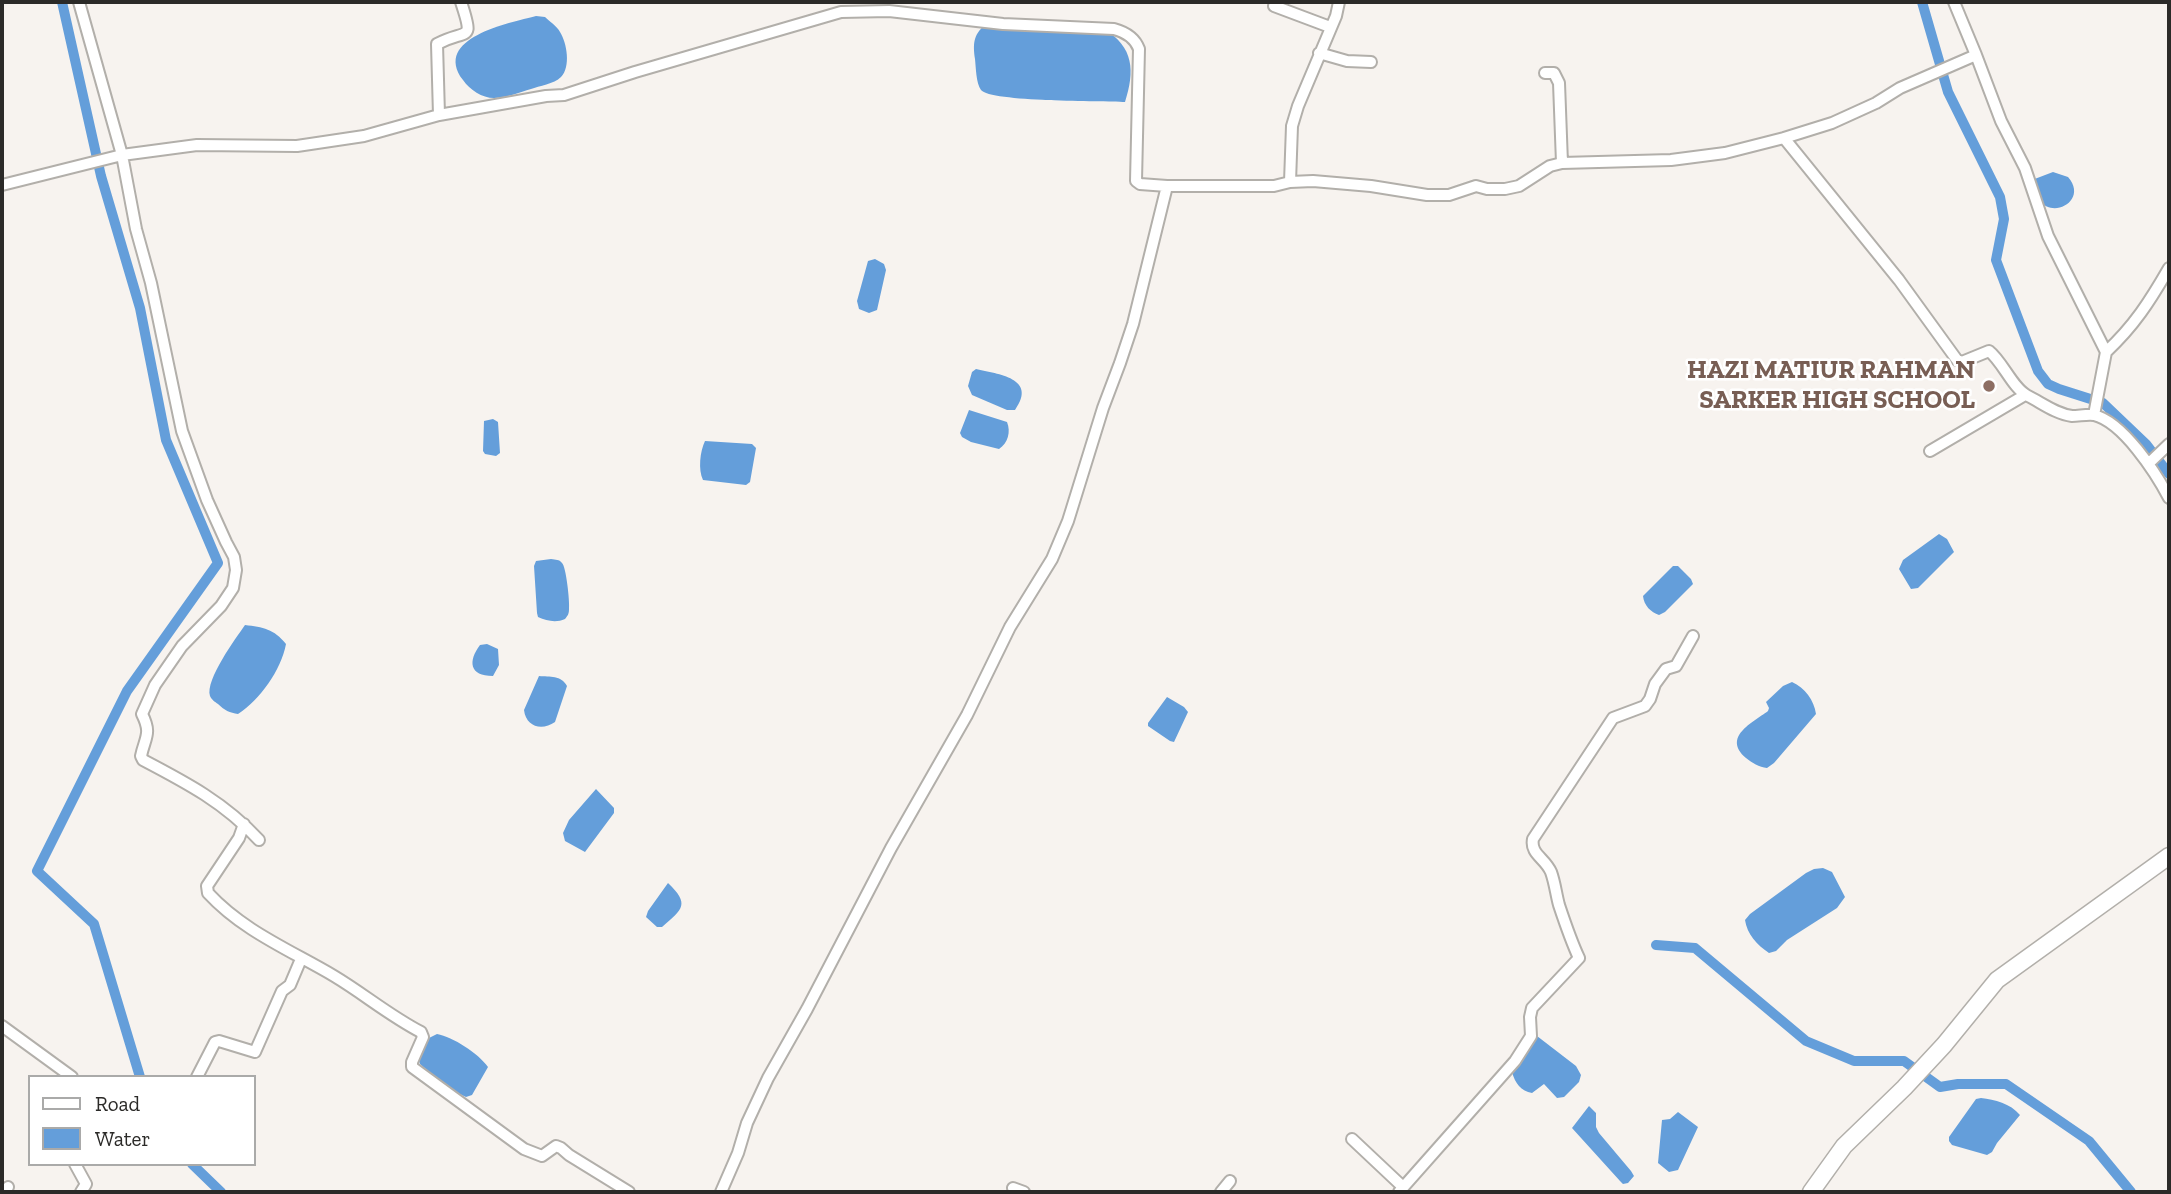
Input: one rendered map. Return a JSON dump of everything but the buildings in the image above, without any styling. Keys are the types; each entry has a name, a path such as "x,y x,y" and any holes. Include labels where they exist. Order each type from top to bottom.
{"main road":[{"path":"1812,1192 1844,1146 1925,1066 1997,979 2169,856"}],"street":[{"path":"79,2 151,283 182,431 207,500 234,557 236,570 233,588 216,611 182,646 146,699 142,714 148,734 141,756 143,760 216,801 259,840"},
{"path":"439,115 437,44 465,35 468,31 461,2"},
{"path":"1290,182 1292,126 1297,106 1336,16 1339,2"},
{"path":"1954,2 1972,57 2025,168 2049,236 2106,352 2095,410"},
{"path":"1274,6 1330,27"},
{"path":"2,185 118,156 197,145 297,146 364,136 439,115 564,95 841,12 889,11 1003,24 1114,29 1128,35 1138,45 1139,50 1136,181 1140,184 1167,186 1263,186 1313,181 1427,195 1449,195 1476,186 1505,189 1520,186 1550,166 1562,163 1671,160 1725,153 1784,138 1832,122 1876,103 1925,76 1972,57"},
{"path":"1319,53 1347,61 1371,62"},
{"path":"1545,73 1553,73 1559,83 1562,163"},
{"path":"1784,138 1899,280 1956,360 1962,362 1992,352 2025,396 2058,413 2072,416 2095,410"},
{"path":"721,1192 738,1153 747,1123 768,1078 891,848 979,691 1010,627 1052,559 1068,521 1103,408 1133,324 1167,186"},
{"path":"2106,352 2126,334 2145,310 2169,268"},
{"path":"1930,451 2025,396"},
{"path":"2095,410 2129,439 2149,463 2169,498"},
{"path":"2149,463 2168,445"},
{"path":"1352,1139 1401,1190 1515,1060 1531,1036 1532,1009 1579,958 1558,902 1554,881 1546,863 1535,853 1532,846 1534,839 1613,718 1645,706 1666,669 1676,666 1693,636"},
{"path":"244,824 239,838 207,886 208,893 221,907 257,933 333,975 386,1012 421,1032 423,1037 412,1067 524,1149 542,1156 556,1146 561,1148 629,1192"},
{"path":"198,1075 215,1042 256,1052 282,991 290,985 301,959"},
{"path":"2,1026 69,1075"},
{"path":"76,1166 86,1184 81,1192"},
{"path":"1221,1192 1230,1181"}],"water":[{"path":"536,16 545,17 562,37 567,61 561,77 499,98 485,97 469,87 456,65 458,53 465,43 493,28"},
{"path":"985,25 1104,29 1121,44 1130,61 1130,80 1125,102 1025,99 989,94 981,90 976,75 974,44 978,32"},
{"path":"2053,172 2068,177 2074,193 2067,204 2053,208 2040,201 2032,180"},
{"path":"875,259 884,264 886,270 877,310 869,313 859,309 857,301 868,261"},
{"path":"976,369 1004,376 1019,384 1021,399 1015,410 1007,410 972,395 968,386 972,372"},
{"path":"969,410 1007,422 1008,437 1002,447 999,449 971,442 962,437 960,433"},
{"path":"493,419 498,422 500,453 496,456 483,451 484,421"},
{"path":"705,441 752,444 756,448 750,482 746,485 703,480 700,460"},
{"path":"1939,534 1947,539 1954,552 1918,588 1911,589 1899,569 1903,560"},
{"path":"536,561 560,561 563,566 568,592 569,613 565,619 558,621 538,617 537,613 534,566"},
{"path":"1673,566 1678,566 1693,584 1659,615 1648,608 1643,596"},
{"path":"245,625 268,630 286,644 268,684 254,701 238,714 227,711 213,700 210,689 222,659"},
{"path":"487,644 498,649 499,665 493,676 479,673 473,666 476,651 480,645"},
{"path":"539,676 558,678 567,686 555,722 540,727 531,724 524,710"},
{"path":"1792,682 1808,695 1816,714 1774,763 1767,768 1758,766 1739,750 1738,737 1768,711 1766,702 1783,686"},
{"path":"1167,697 1188,712 1174,742 1148,726"},
{"path":"596,789 614,808 614,813 585,852 565,841 563,833 569,820"},
{"path":"1823,868 1832,872 1845,897 1837,908 1787,940 1776,951 1769,953 1753,939 1745,920 1806,873"},
{"path":"668,883 679,896 681,906 669,921 662,927 657,927 646,917"},
{"path":"437,1034 465,1046 488,1067 472,1095 466,1097 454,1091 420,1064 429,1038"},
{"path":"1537,1036 1576,1066 1581,1075 1579,1082 1564,1097 1557,1098 1544,1084 1532,1093 1528,1092 1515,1080 1512,1072"},
{"path":"1976,1099 2007,1105 2020,1115 1987,1155 1952,1145 1949,1141 1949,1137"},
{"path":"1589,1106 1596,1113 1599,1133 1634,1176 1628,1183 1623,1184 1572,1128"},
{"path":"1678,1112 1698,1127 1678,1170 1669,1172 1658,1163 1662,1120 1670,1119"}],"waterway":[{"path":"62,2 101,176 140,308 166,440 218,563 127,691 37,871 94,924 139,1075"},
{"path":"1922,2 1948,92 2000,197 2004,219 1996,260 2038,371 2048,384 2103,403 2146,444 2169,474"},
{"path":"1656,945 1695,948 1806,1041 1854,1061 1904,1061 1940,1087 1958,1084 2006,1084 2089,1141 2131,1192"},
{"path":"194,1166 221,1192"}],"place":[{"name":"HAZI MATIUR RAHMAN SARKER HIGH SCHOOL","path":"1989,386"}]}
